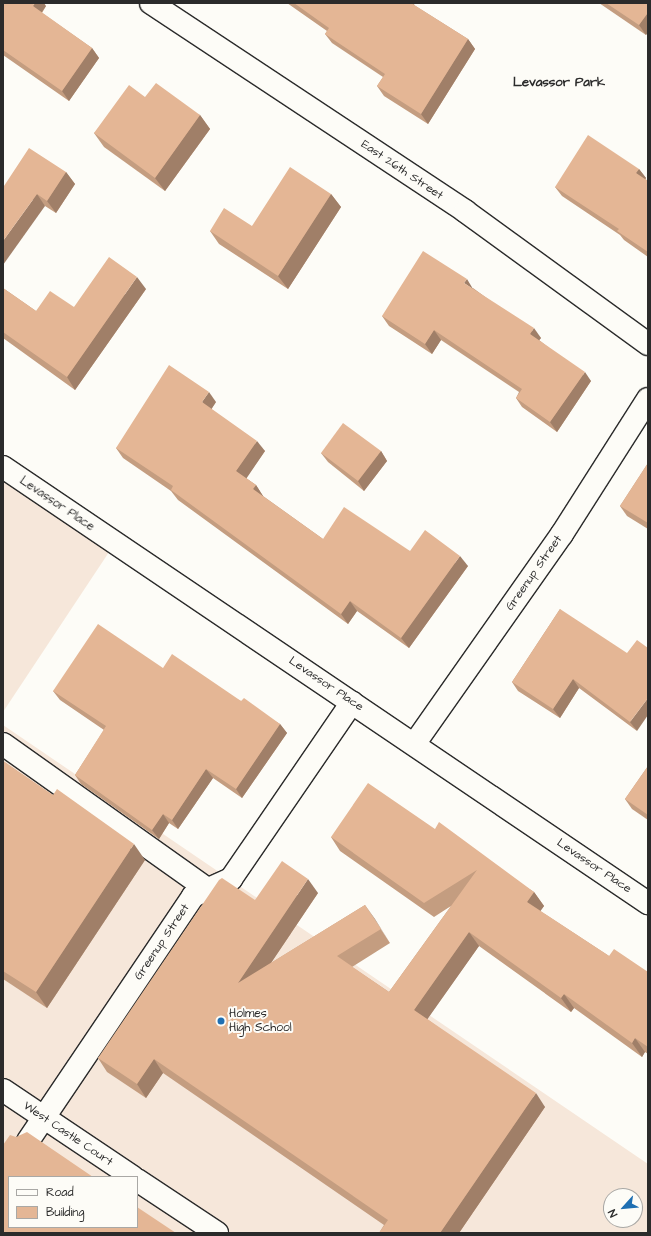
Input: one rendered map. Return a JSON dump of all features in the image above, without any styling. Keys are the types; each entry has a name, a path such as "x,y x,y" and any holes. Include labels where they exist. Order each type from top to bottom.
{"street":[{"name":"East 26th Street","path":"151,3 465,211 648,344"},
{"name":"Greenup Street","path":"415,743 562,534 648,399"},
{"name":"Levassor Place","path":"3,467 415,743 648,903"},
{"name":"Greenup Street","path":"28,1141 193,896 231,879 352,702"},
{"path":"3,744 207,889"},
{"name":"West Castle Court","path":"3,1090 132,1176"},
{"path":"138,1181 217,1233"}],"shaded area":[{"path":"3,467 115,543 3,712"},
{"name":"Holmes High School","path":"3,725 648,1164 648,1233 3,1233"}],"building":[{"path":"3,3 35,3 33,6 92,48 62,91 3,50"},
{"path":"294,3 411,3 468,39 421,114 377,86 385,74 325,34 329,28"},
{"path":"606,3 648,3 648,15 647,14 639,25"},
{"path":"156,83 200,115 155,178 94,133 129,85 145,97"},
{"path":"588,135 639,169 636,173 648,181 648,252 617,231 619,229 555,187"},
{"path":"29,148 66,172 47,201 37,194 3,241 3,185 4,186"},
{"path":"290,167 331,194 278,276 210,231 224,208 252,226"},
{"path":"423,251 467,279 464,283 534,328 530,334 585,372 550,422 516,398 522,389 434,330 425,344 382,316"},
{"path":"109,257 137,277 67,377 3,332 3,288 36,311 50,291 74,307"},
{"path":"169,365 209,392 202,402 257,441 236,471 256,485 253,489 323,539 344,507 410,551 425,530 460,556 401,638 350,601 341,614 171,490 173,486 116,448"},
{"path":"343,423 381,451 358,481 321,453"},
{"path":"648,463 648,523 620,506"},
{"path":"560,609 627,653 637,640 648,648 648,698 630,722 573,679 553,709 512,682"},
{"path":"98,624 163,668 172,654 241,701 244,698 280,724 236,789 206,769 172,820 163,814 152,830 75,775 106,726 53,691"},
{"path":"3,761 53,795 57,789 134,844 36,992 3,971"},
{"path":"648,766 648,815 625,799"},
{"path":"368,783 435,829 439,822 534,892 527,902 609,956 614,949 648,972 648,1047 635,1038 632,1043 564,994 561,998 469,932 414,1010 536,1093 440,1233 379,1233 388,1220 154,1059 137,1084 98,1058 219,880 222,878 255,900 282,861 308,879 238,983 365,905 381,929 337,956 389,992 477,870 424,903 331,837"},
{"path":"27,1132 92,1176 8,1176 8,1228 138,1228 138,1208 176,1233 3,1233 3,1145 10,1135 16,1137"}],"place":[{"name":"Holmes High School","path":"221,1021"}],"district":[{"name":"Levassor Park","path":"559,82"}]}
